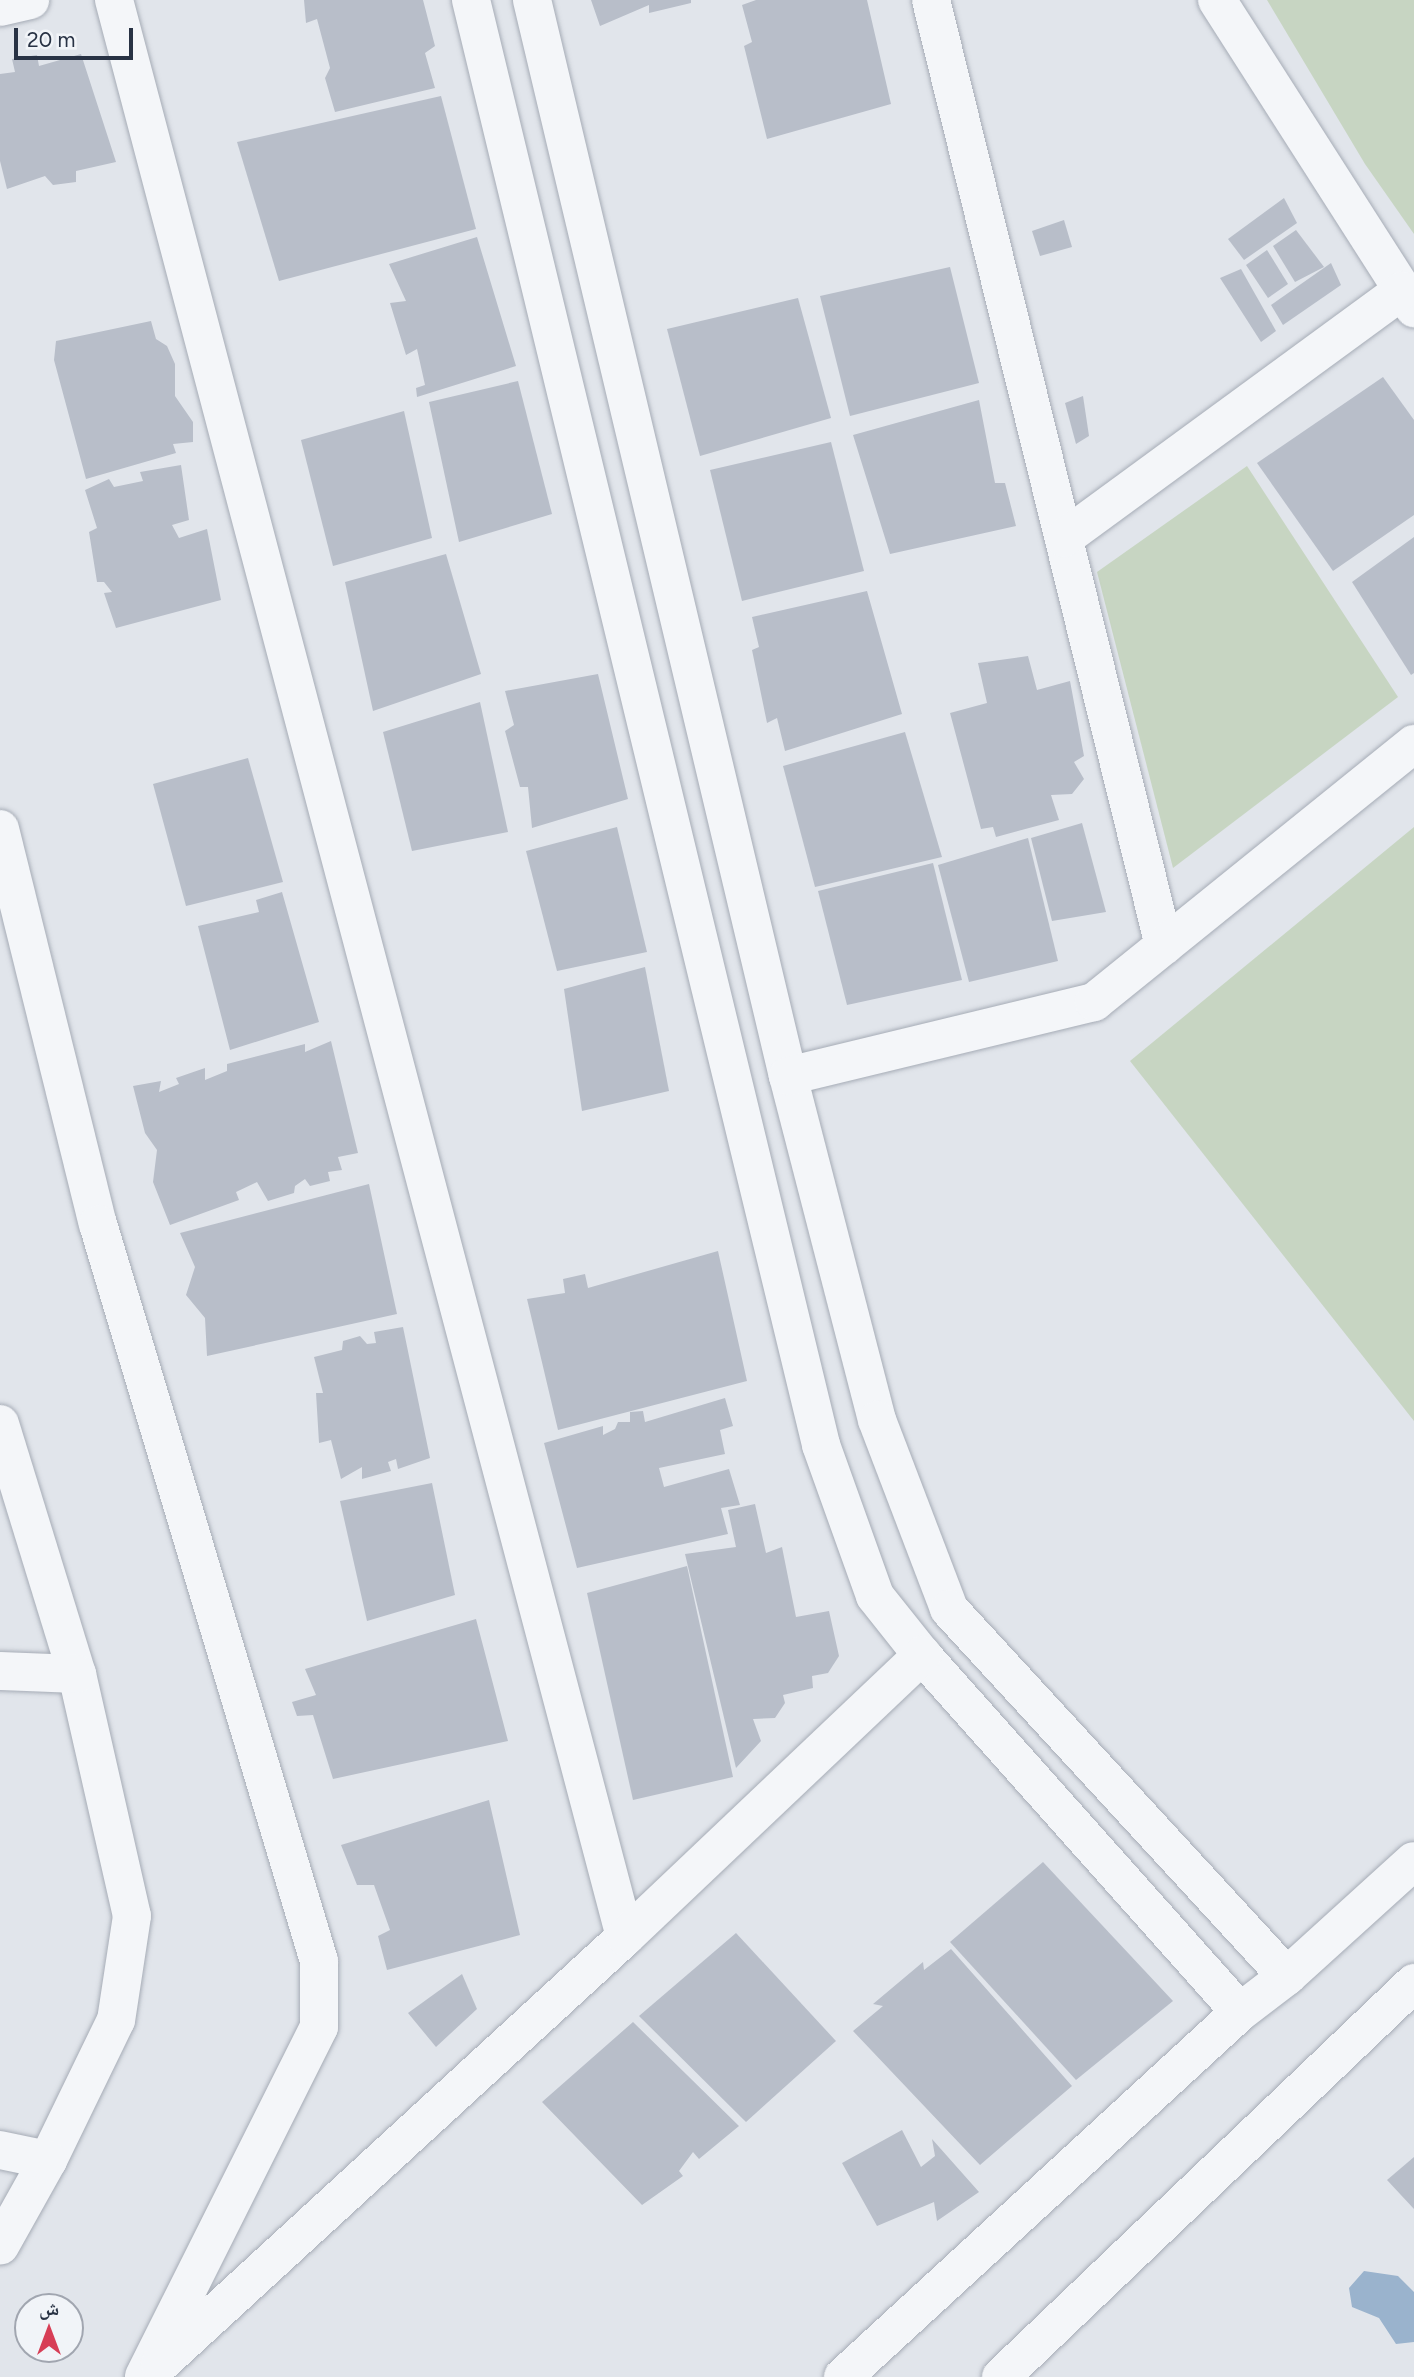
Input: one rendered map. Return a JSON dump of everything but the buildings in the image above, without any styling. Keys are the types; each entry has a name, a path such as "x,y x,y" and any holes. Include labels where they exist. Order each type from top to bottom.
{"street":[{"path":"0,6 30,0"},
{"path":"114,0 625,1937"},
{"path":"471,0 821,1445 875,1596 922,1655 1240,2012"},
{"path":"532,0 788,1076 877,1420 949,1609 1287,1976"},
{"path":"931,0 1164,946"},
{"path":"1064,538 1408,300 1217,0"},
{"path":"788,1076 1094,1002 1414,744"},
{"path":"0,829 98,1224 319,1961 319,2027 145,2377"},
{"path":"0,1424 77,1674 132,1916 116,2020 48,2160 0,2246"},
{"path":"145,2377 625,1937 922,1655"},
{"path":"0,1671 77,1674"},
{"path":"843,2377 1240,2012 1287,1976 1414,1861"},
{"path":"1001,2377 1414,1983"},
{"path":"0,2150 48,2160"}],"green space":[{"path":"1267,0 1414,0 1414,234 1365,164"},
{"path":"1247,466 1398,697 1173,868 1097,572"},
{"path":"1414,827 1414,1421 1130,1061"}],"water":[{"path":"1364,2271 1398,2276 1414,2292 1414,2342 1396,2344 1379,2318 1352,2307 1349,2288"}]}
